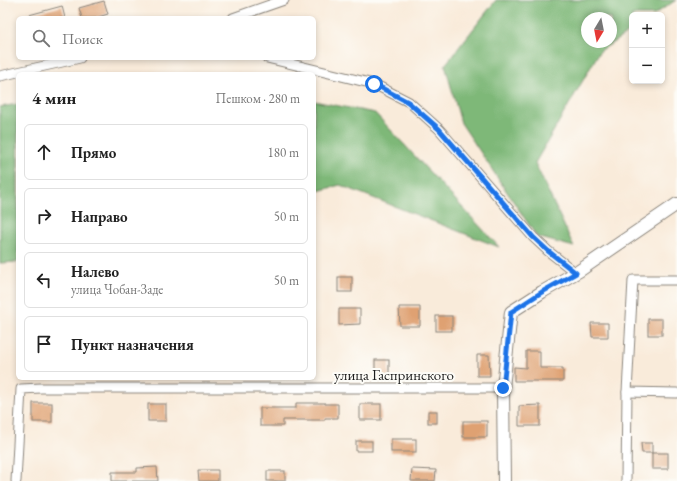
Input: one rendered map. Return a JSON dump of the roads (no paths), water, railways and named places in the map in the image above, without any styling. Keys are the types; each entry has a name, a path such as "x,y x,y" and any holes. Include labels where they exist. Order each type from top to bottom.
{"main road":[{"path":"504,481 503,388 511,312 542,292 576,273 677,204"}],"street":[{"path":"239,16 284,0"},
{"path":"18,72 71,60"},
{"path":"275,60 374,84 408,102 439,129 533,237 576,273"},
{"path":"0,76 16,72"},
{"path":"626,481 627,392 633,280 677,280"},
{"name":"улица Гаспринского","path":"16,481 21,389 503,388"},
{"path":"627,392 677,393"}]}
